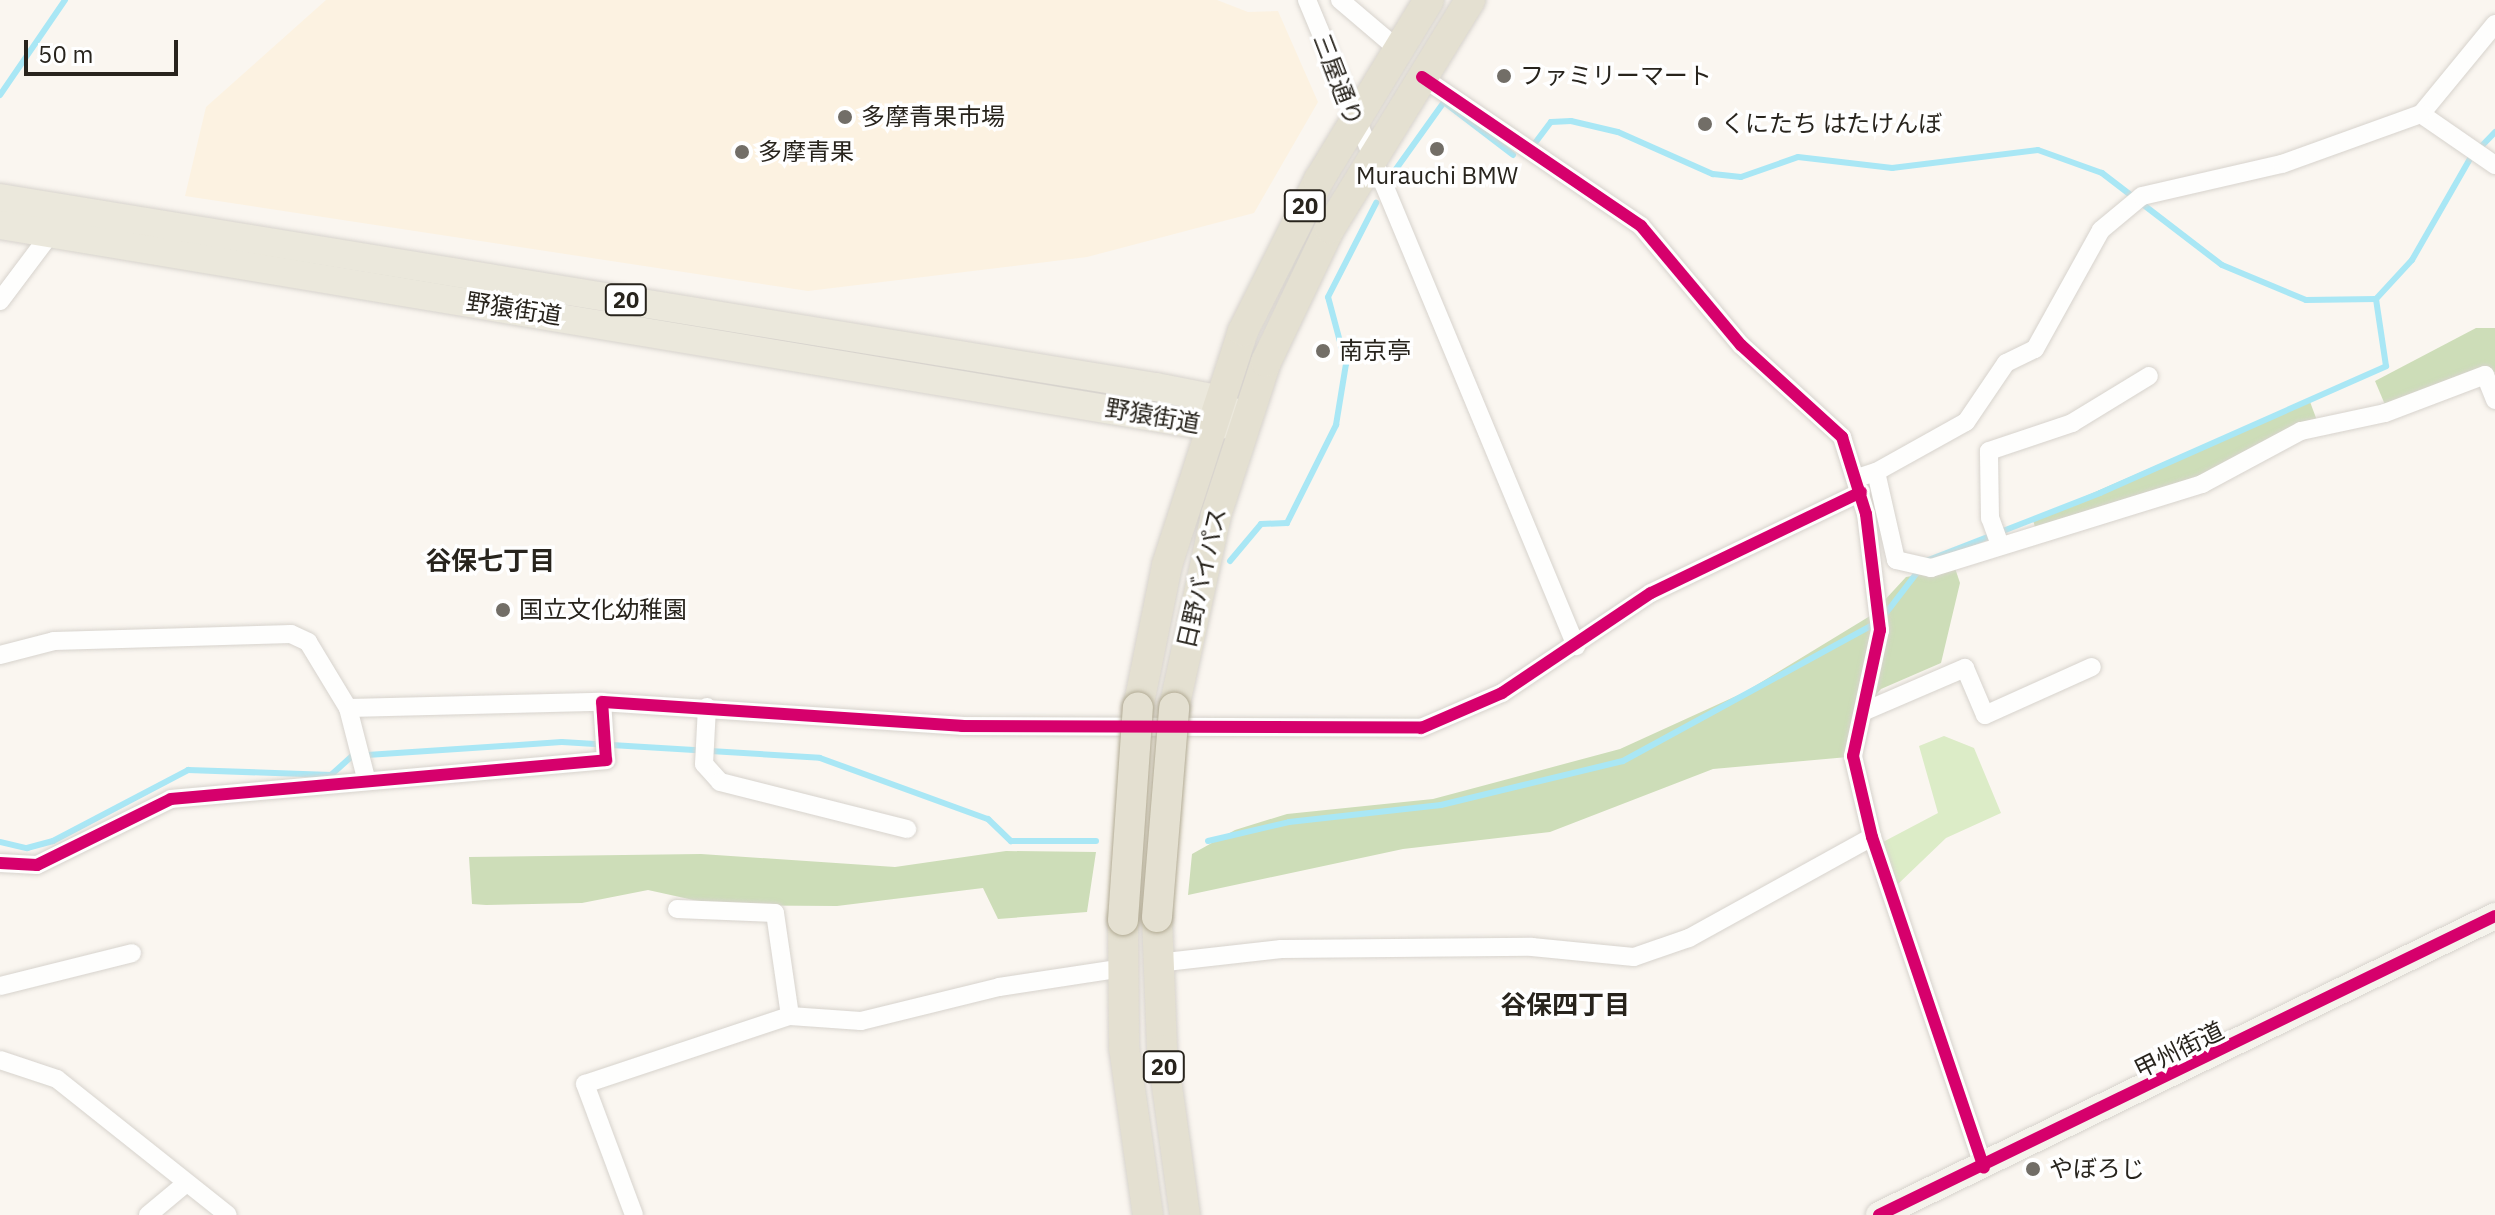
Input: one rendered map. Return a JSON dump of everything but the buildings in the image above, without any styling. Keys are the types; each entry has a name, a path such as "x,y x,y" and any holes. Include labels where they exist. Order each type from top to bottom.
{"highway":[{"name":"日野バイパス","path":"1148,1215 1126,1062 1123,920 1138,708 1167,565 1213,412 1282,249 1354,121 1429,0"},
{"name":"日野バイパス","path":"1185,1215 1157,963 1157,917 1174,708 1197,588 1244,423 1293,301 1369,161 1470,0"}],"main road":[{"name":"野猿街道","path":"0,198 1213,412 1244,423"},
{"name":"野猿街道","path":"0,225 1213,412"},
{"name":"甲州街道","path":"1879,1215 1984,1168 2495,916"}],"street":[{"name":"三屋通り","path":"1307,0 1369,161 1576,646"},
{"path":"1340,0 1399,50"},
{"path":"348,708 602,702 962,726 1421,728 1502,693 1651,593 1859,485 1876,472 1966,422 2006,363 2035,349 2101,230 2142,196 2282,164 2421,114 2495,24"},
{"path":"1422,77 1641,226 1741,345 1842,437 1859,485 1880,630 1853,756 1872,837 1984,1168"},
{"path":"2421,114 2465,141 2490,162"},
{"path":"0,301 51,233"},
{"path":"1876,472 1896,560 1912,568 1931,568 1999,544 2202,484 2301,431 2385,413 2485,375 2495,400"},
{"path":"1999,544 1992,524 1989,451 2072,423 2149,376"},
{"path":"0,655 54,641 291,634 308,642 348,708 364,772"},
{"path":"1865,711 1965,668 1985,715 2092,667"},
{"path":"0,863 37,865 171,799 364,772 606,760 602,702"},
{"path":"707,707 704,757 720,782 907,829"},
{"path":"1157,963 1281,949 1532,947 1634,957 1689,938 1872,837"},
{"path":"677,909 775,913 790,1016"},
{"path":"0,986 132,953"},
{"path":"634,1215 585,1084 790,1016 861,1021 999,987 1123,968"},
{"path":"0,1060 57,1079 184,1185 228,1215"},
{"path":"148,1215 184,1185"}],"shaded area":[{"name":"多摩青果","path":"326,0 1217,0 1248,12 1278,11 1318,102 1254,213 1087,257 808,291 185,196 206,107"}],"green space":[{"path":"2476,328 2495,328 2495,372 2386,407 2375,381"},
{"path":"2309,399 2319,426 2244,463 2036,532 2033,519"},
{"path":"1955,568 1960,583 1941,663 1881,689 1860,712 1848,757 1713,769 1550,832 1403,849 1188,895 1192,854 1235,830 1287,814 1433,799 1620,749 1745,692 1870,616 1906,577"},
{"path":"1944,736 1974,748 2001,813 1946,838 1897,885 1883,842 1938,813 1919,746"},
{"path":"1006,851 1096,852 1087,912 998,919 983,888 837,906 716,905 648,890 582,903 472,904 469,857 701,854 895,867"}],"waterway":[{"path":"0,95 65,0"},
{"path":"1391,176 1444,102 1513,155"},
{"path":"1532,147 1551,122 1571,121 1618,132 1713,174 1741,177 1798,157 1892,168 2038,150 2102,173 2222,265 2306,300 2376,299 2412,260 2471,157 2495,132"},
{"path":"1230,561 1261,524 1287,523 1336,425 1346,364 1328,297 1376,203"},
{"path":"1883,617 1926,561 2100,493 2386,366 2376,299"},
{"path":"1208,841 1289,822 1441,805 1623,761 1874,624"},
{"path":"0,842 27,848 53,841 188,770 331,775 352,756 562,742 820,758 988,819 1011,841 1096,841"}],"cycle path":[{"path":"1422,77 1641,226 1741,345 1842,437 1866,514 1880,630 1853,756 1872,837 1984,1168"},
{"path":"0,863 37,865 171,799 606,760 602,702 962,726 1421,728 1502,693 1651,593 1861,492"},
{"path":"1879,1215 2495,916"}],"place":[{"name":"ファミリーマート","path":"1504,76"},
{"name":"多摩青果市場","path":"845,117"},
{"name":"くにたち はたけんぼ","path":"1705,124"},
{"name":"Murauchi BMW","path":"1437,149"},
{"name":"多摩青果","path":"742,152"},
{"name":"南京亭","path":"1323,351"},
{"name":"国立文化幼稚園","path":"503,610"},
{"name":"やぼろじ","path":"2033,1169"}],"district":[{"name":"谷保七丁目","path":"490,561"},
{"name":"谷保四丁目","path":"1565,1005"}]}
